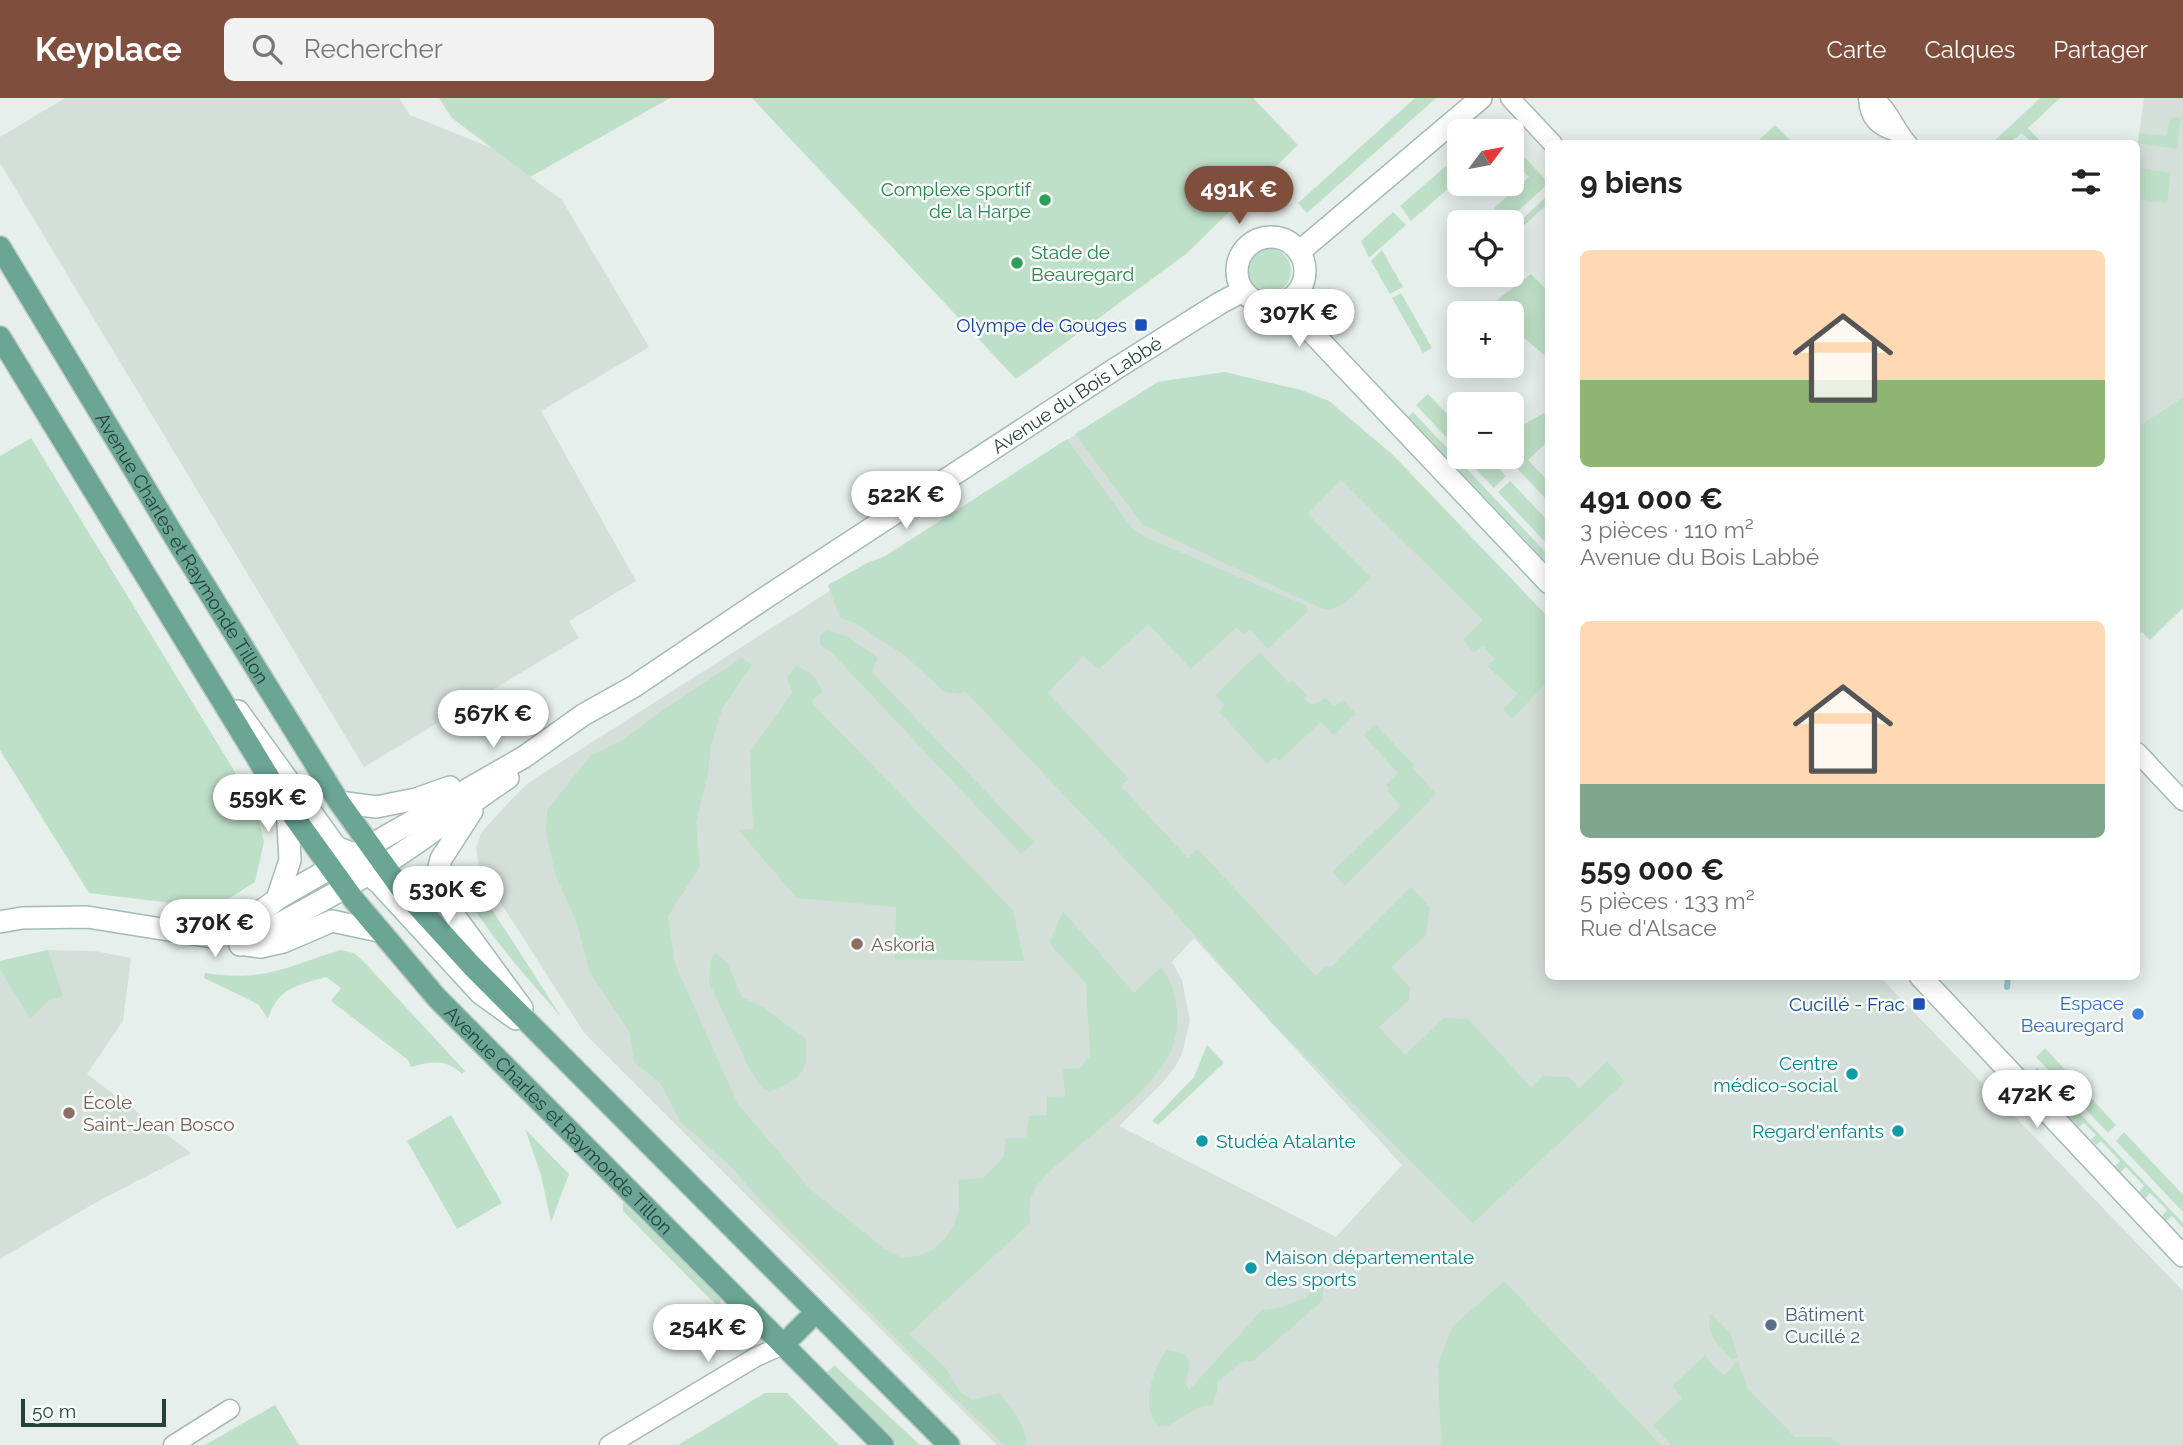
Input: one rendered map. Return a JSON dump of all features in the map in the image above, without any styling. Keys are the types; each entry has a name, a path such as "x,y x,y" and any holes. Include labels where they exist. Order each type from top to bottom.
{"main road":[{"name":"Avenue Charles et Raymonde Tillon","path":"0,247 177,541 339,802 376,869 406,894 472,966 949,1445"},
{"name":"Avenue Charles et Raymonde Tillon","path":"0,337 287,807 379,931 437,998 883,1445"},
{"path":"783,1345 816,1312"}],"street":[{"path":"1299,252 1481,98"},
{"path":"1510,98 1549,140"},
{"path":"1871,98 1881,103 1903,138"},
{"path":"1272,237 1282,239 1299,252 1305,264 1305,277 1296,295 1288,301 1279,305 1259,303 1243,291 1238,281 1239,260 1251,243 1272,237"},
{"name":"Avenue du Bois Labbé","path":"376,869 583,715 633,687 1115,369 1243,291"},
{"path":"1288,301 1303,323 1545,579"},
{"name":"Avenue Charles et Raymonde Tillon","path":"180,630 336,847 364,850"},
{"path":"2140,755 2183,801"},
{"name":"Avenue du Bois Labbé","path":"339,802 376,807 416,799 452,786 483,787"},
{"name":"Avenue du Bois Labbé","path":"364,850 483,787"},
{"name":"Avenue Charles et Raymonde Tillon","path":"483,787 441,859 437,875 438,888 456,918 544,1038"},
{"path":"277,899 290,860 287,807"},
{"path":"200,933 238,924 364,850"},
{"path":"331,869 376,869"},
{"path":"240,945 376,869"},
{"path":"0,922 22,918 87,917 162,930 200,933 240,945 261,947 283,942 332,921 379,931"},
{"path":"1924,980 2183,1256"},
{"path":"609,1445 756,1357 783,1345"},
{"path":"173,1445 230,1409"}],"shaded area":[{"path":"65,98 399,98 410,115 499,151 507,146 530,177 562,200 649,347 541,411 636,581 569,621 579,638 364,767 0,163 0,137"},
{"path":"2144,98 2183,98 2183,397 2140,425 2140,140"},
{"path":"1225,372 1545,628 1545,980 1883,980 2183,1291 2183,1445 1661,1445 1535,1316 1485,1445 997,1445 585,1034 479,869 476,848 481,833 528,783 1158,382","holes":["1194,938 1402,1165 1336,1237 1119,1126 1164,1081 1182,1054 1190,1021 1182,980 1172,962"]},
{"name":"École Saint-Jean Bosco","path":"48,950 95,951 131,958 123,1021 87,1074 191,1153 93,1204 0,1259 0,961"}],"green space":[{"path":"439,98 670,98 530,177 452,118"},
{"name":"Stade de Beauregard","path":"752,98 1253,98 1298,145 1186,254 1016,379"},
{"path":"1415,98 1436,98 1307,213 1298,203"},
{"path":"2040,98 2060,98 2028,128 2039,140 2029,140 2022,133 2014,140 1995,140"},
{"path":"2174,117 2181,118 2177,149 2140,143 2139,133 2167,136 2169,120"},
{"path":"1775,125 1790,140 1759,140"},
{"path":"1524,157 1545,179 1545,187 1519,210 1494,208 1508,196 1524,196 1524,181 1529,177 1524,171"},
{"path":"1447,167 1447,190 1411,221 1400,206"},
{"path":"2140,168 2171,173 2167,203 2140,199"},
{"path":"1545,198 1545,206 1524,226 1524,218"},
{"path":"1393,212 1406,225 1369,258 1361,241"},
{"path":"1268,248 1285,254 1291,271 1285,288 1268,294 1251,288 1245,271 1251,254"},
{"path":"1382,250 1403,287 1390,294 1371,261"},
{"path":"1531,274 1545,288 1545,356 1524,338 1524,301 1496,301 1514,287 1524,287 1524,279"},
{"path":"1401,293 1432,348 1423,353 1392,298"},
{"path":"1225,372 1301,390 1329,401 1393,455 1545,614 1545,684 1512,719 1503,709 1518,694 1487,666 1495,659 1483,646 1474,653 1463,640 1483,620 1341,480 1308,514 1371,577 1344,603 1330,609 1323,609 1143,525 1075,434 1158,382"},
{"path":"1428,394 1447,414 1447,438 1416,405"},
{"path":"2183,397 2183,608 2150,640 2142,632 2140,634 2140,425"},
{"path":"1413,412 1447,448 1447,458 1408,417"},
{"path":"1544,413 1545,444 1528,460 1545,478 1545,498 1517,469 1524,469 1524,424"},
{"path":"31,438 255,805 264,842 255,882 225,901 204,907 89,893 0,750 0,456"},
{"path":"1067,439 1132,528 1145,537 1305,605 1309,610 1268,649 1250,630 1244,635 1237,627 1191,669 1148,624 1099,669 1083,656 1048,693 1129,779 1121,786 1188,858 1198,849 1316,976 1325,967 1332,966 1411,887 1430,907 1426,935 1391,967 1410,987 1409,1000 1379,1027 1405,1055 1444,1018 1468,1019 1531,1087 1543,1076 1569,1077 1579,1088 1607,1061 1625,1082 1473,1223 1270,1021 1159,895 965,691 960,694 945,692 904,655 855,623 840,618 828,585 869,562 886,556"},
{"path":"1458,469 1467,469 1545,552 1545,561"},
{"path":"1476,469 1499,469 1506,476 1494,488"},
{"path":"1510,481 1545,518 1545,542 1498,492"},
{"path":"826,629 848,637 878,658 872,672 1034,842 1021,854 831,652 820,645 820,636"},
{"path":"1260,652 1289,683 1293,681 1307,695 1304,698 1310,704 1325,698 1334,706 1343,700 1356,714 1334,735 1321,722 1279,761 1275,757 1267,764 1219,712 1225,705 1215,695"},
{"path":"742,658 752,665 723,707 711,745 708,773 696,822 700,867 668,916 675,964 738,1104 810,1189 885,1249 901,1257 918,1256 932,1250 945,1239 954,1225 959,1209 959,1180 983,1178 1004,1157 1005,1139 1026,1137 1029,1116 1047,1115 1047,1097 1065,1096 1063,1069 1080,1068 1090,1056 1086,983 1053,948 1050,941 1063,911 1134,993 1161,967 1171,985 1177,1011 1175,1038 1165,1062 1154,1077 1127,1105 1040,1182 1031,1200 1030,1223 909,1334 945,1367 961,1393 972,1400 999,1393 1017,1416 1027,1445 1004,1445 944,1388 732,1168 680,1121 660,1083 634,1062 629,1031 590,973 577,924 555,873 546,833 547,810 590,756 624,739"},
{"path":"797,666 812,675 822,691 811,702 1013,910 1024,961 895,959 896,907 797,898 738,830 753,829 750,752 792,693 787,677"},
{"path":"1375,724 1414,765 1412,767 1436,794 1345,886 1332,872 1401,806 1387,791 1389,788 1386,785 1398,773 1363,735"},
{"path":"459,878 480,891 562,1018 492,935 457,880"},
{"path":"48,950 63,996 48,1001 30,1019 0,969 0,961"},
{"path":"340,950 354,953 364,962 465,1071 462,1074 451,1066 438,1063 411,1067 408,1060 331,1001 341,988 326,977 283,994 268,1019 258,1004 204,978 205,973 244,976 275,971"},
{"path":"715,953 728,964 742,997 764,1008 805,1038 804,1067 789,1083 770,1092 762,1088 750,1070 709,982 710,961"},
{"path":"1207,1045 1224,1063 1158,1125 1152,1121 1194,1077"},
{"path":"2045,1048 2116,1125 2108,1133 2036,1057"},
{"path":"2037,1068 2183,1223 2183,1228 2172,1216 2166,1221 2162,1216 2167,1210 2150,1193 2145,1198 2139,1192 2144,1186 2126,1167 2120,1172 2115,1166 2120,1161 2101,1141 2096,1145 2091,1140 2096,1135 2084,1123 2079,1127 2067,1115 2072,1110 2052,1089 2046,1094 2029,1075"},
{"path":"451,1115 502,1203 457,1229 407,1141"},
{"path":"525,1129 569,1174 551,1222 541,1175"},
{"path":"2124,1132 2183,1195 2183,1212 2116,1141"},
{"path":"623,1202 720,1297 721,1304 710,1299 623,1211"},
{"path":"1319,1281 1324,1287 1322,1301 1253,1361 1242,1362 1217,1382 1213,1405 1200,1407 1168,1426 1159,1426 1150,1409 1150,1388 1157,1367 1167,1350 1184,1353 1190,1363 1186,1383 1189,1390 1262,1310 1284,1307 1306,1297"},
{"path":"1504,1281 1661,1445 1441,1445 1438,1364 1452,1327"},
{"path":"1710,1313 1731,1334 1738,1358 1731,1359 1717,1343 1709,1327"},
{"path":"1705,1355 1718,1371 1725,1375 1738,1360 1747,1388 1795,1437 1830,1437 1840,1445 1671,1445 1653,1425 1682,1398 1672,1386"},
{"path":"834,1365 920,1445 897,1445 826,1374"},
{"path":"765,1393 787,1393 839,1445 678,1445"},
{"path":"275,1405 299,1445 205,1445"}],"waterway":[{"path":"2007,987 2008,980"}],"place":[{"name":"Complexe sportif de la Harpe","path":"1045,200"},
{"name":"Stade de Beauregard","path":"1017,263"},
{"name":"Olympe de Gouges","path":"1141,325"},
{"name":"Askoria","path":"857,944"},
{"name":"Cucillé - Frac","path":"1919,1004"},
{"name":"Espace Beauregard","path":"2138,1014"},
{"name":"Centre médico-social","path":"1852,1074"},
{"name":"École Saint-Jean Bosco","path":"69,1113"},
{"name":"Regard'enfants","path":"1898,1131"},
{"name":"Studéa Atalante","path":"1202,1141"},
{"name":"Maison départementale des sports","path":"1251,1268"},
{"name":"Bâtiment Cucillé 2","path":"1771,1325"}]}
